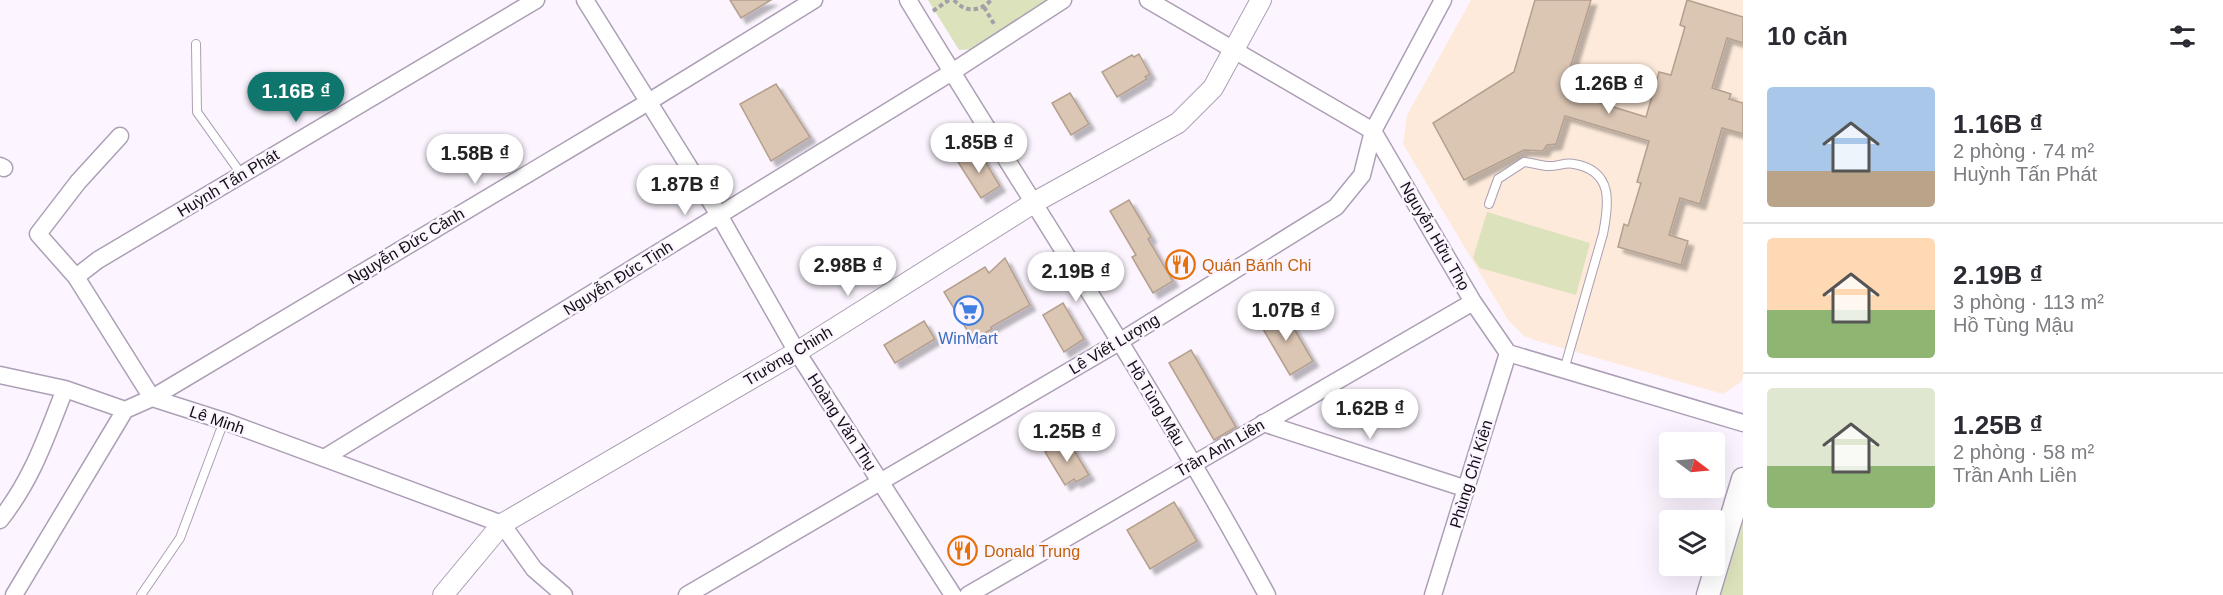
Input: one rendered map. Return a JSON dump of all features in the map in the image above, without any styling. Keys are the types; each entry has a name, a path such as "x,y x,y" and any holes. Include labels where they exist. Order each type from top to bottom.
{"main road":[{"path":"1708,595 1743,479"}],"street":[{"name":"Huỳnh Tấn Phát","path":"76,277 98,260 536,0"},
{"name":"Hoàng Văn Thụ","path":"585,0 719,215 797,352 953,595"},
{"name":"Nguyễn Đức Cảnh","path":"125,410 152,398 650,101 814,0"},
{"name":"Hồ Tùng Mậu","path":"908,0 1035,202 1192,464 1267,595"},
{"name":"Nguyễn Đức Tịnh","path":"324,458 952,72 1064,0"},
{"name":"Nguyễn Hữu Thọ","path":"1148,0 1373,131 1473,302 1508,353"},
{"name":"Trường Chinh","path":"443,595 502,524 797,352 1035,202 1178,123 1213,88 1261,0"},
{"name":"Lê Viết Lượng","path":"687,595 1119,342 1336,207 1362,175 1373,131 1443,0"},
{"path":"120,136 78,182 38,234 76,277 152,398"},
{"name":"Trần Anh Liên","path":"968,595 1473,302"},
{"path":"1508,353 1743,423"},
{"name":"Phùng Chí Kiên","path":"1433,595 1508,353"},
{"path":"0,375 65,389 125,410 14,595"},
{"path":"0,520 18,497 34,469 65,389"},
{"name":"Lê Minh","path":"152,398 224,421 502,524"},
{"path":"1263,423 1467,489"},
{"path":"502,524 534,569 564,595"}],"lane":[{"path":"196,44 197,112 242,175"},
{"path":"1489,204 1497,179 1524,162 1548,167 1576,164 1590,169 1604,184 1608,212 1604,234 1564,370"},
{"path":"141,595 180,538 224,421"}],"path":[{"path":"932,12 952,0 970,10 984,7 991,0"},
{"path":"984,7 996,26"}],"shaded area":[{"path":"1471,0 1743,0 1743,377 1741,382 1723,394 1534,340 1524,336 1508,320 1403,144 1407,115"}],"green space":[{"path":"928,0 1051,0 977,49 959,50"},
{"path":"1487,212 1590,243 1576,295 1480,268 1473,258"},
{"path":"1743,523 1743,595 1721,595"}],"building":[{"path":"730,0 771,0 741,18"},
{"path":"1535,0 1591,0 1568,75 1572,84 1571,94 1646,117 1659,72 1671,75 1685,27 1680,25 1687,0 1743,17 1743,43 1727,38 1712,88 1731,94 1729,99 1743,103 1743,134 1722,128 1700,204 1680,198 1669,235 1688,241 1681,265 1618,247 1624,224 1628,226 1641,183 1637,182 1649,141 1565,116 1556,144 1547,145 1543,151 1524,150 1464,180 1433,123 1514,72"},
{"path":"1139,54 1150,74 1145,77 1147,79 1117,97 1102,72 1132,55 1134,57"},
{"path":"776,84 810,137 771,161 740,104"},
{"path":"1070,93 1089,124 1071,135 1052,103"},
{"path":"978,150 1000,186 981,198 958,162"},
{"path":"1129,200 1151,237 1148,239 1173,281 1153,293 1132,257 1136,255 1110,211"},
{"path":"1005,258 1030,305 973,340 944,292 985,267 989,273"},
{"path":"1063,303 1084,339 1064,352 1043,315"},
{"path":"1283,310 1313,361 1290,375 1260,324"},
{"path":"924,321 935,339 895,363 884,345"},
{"path":"1191,350 1236,427 1214,440 1169,363"},
{"path":"1067,439 1089,475 1076,482 1074,479 1065,485 1045,452"},
{"path":"1174,502 1197,541 1150,569 1127,530"}],"place":[{"name":"Quán Bánh Chi","path":"1181,265"},
{"name":"WinMart","path":"968,310"},
{"name":"Donald Trung","path":"963,551"}]}
